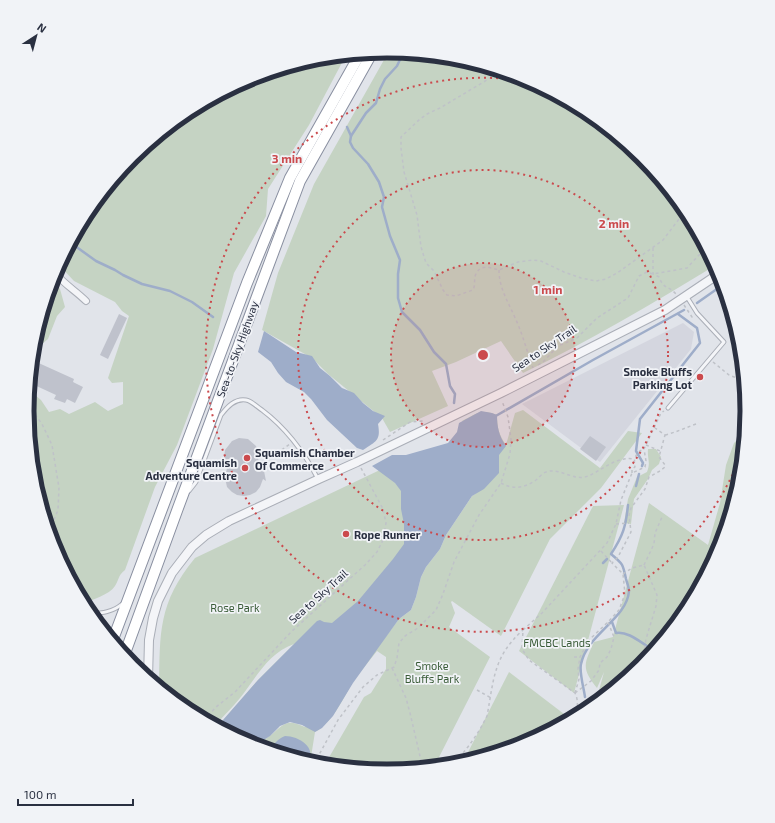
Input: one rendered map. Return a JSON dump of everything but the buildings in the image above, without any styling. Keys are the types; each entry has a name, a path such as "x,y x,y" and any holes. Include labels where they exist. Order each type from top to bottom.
{"highway":[{"name":"Sea-to-Sky Highway","path":"126,649 300,181 369,59"},
{"name":"Sea-to-Sky Highway","path":"114,636 247,283 290,178 357,60"}],"street":[{"path":"148,671 149,640 158,601 178,564 192,547 206,535 229,522 318,479 498,395 665,310 714,277"},
{"path":"60,279 80,294 86,301"}],"lane":[{"path":"668,408 724,342 698,313 686,295"},
{"path":"178,508 196,482 221,415 228,406 243,400 252,402 281,426 294,440 318,479"},
{"path":"98,614 106,613 118,608 128,599"}],"path":[{"path":"495,75 440,108 420,118 401,137 404,172 417,215 422,256 426,263 434,271 445,294 451,297 456,296 474,288 475,275 481,268 487,267 499,270 524,261 541,261 581,278 596,281 606,279 617,273 663,240 682,216"},
{"path":"653,248 653,274 659,277 662,284 672,290 677,296"},
{"name":"Sea to Sky Trail","path":"499,270 499,280 502,290 516,320 533,368 544,361 558,346 577,338 597,318 628,298 639,276 646,272 653,274 687,268 699,255 704,253"},
{"path":"710,359 729,375 739,380"},
{"path":"317,758 338,720 363,687 377,675 392,668 396,664 399,643 405,636 418,628 436,610 454,562 479,515 501,483 510,454 511,439 505,406 498,395"},
{"path":"632,473 645,467 646,461 644,449 661,413 668,408"},
{"path":"34,413 42,424 52,445 59,488 58,510 53,523"},
{"path":"379,442 410,422 425,421"},
{"path":"665,435 680,431 688,426 698,423"},
{"path":"655,427 665,435"},
{"path":"612,563 618,557 631,532 631,526 628,524 631,508 645,489 648,478 665,467 659,457 665,435"},
{"path":"272,457 294,440"},
{"path":"646,445 660,451"},
{"path":"458,758 467,748 487,716 493,680 498,663 509,643 529,623 542,613 601,551 610,538 617,524 621,500 632,473 632,469 635,467 634,458 638,452 644,449"},
{"path":"501,483 507,487 522,488 546,472 552,471 583,477 588,476 614,462 634,458"},
{"name":"Sea to Sky Trail","path":"208,716 216,707 235,692 291,632 365,565 377,552 384,540 386,522 382,509 359,465"},
{"path":"622,574 644,565 654,544 655,533 662,517"},
{"path":"617,524 628,524"},
{"path":"575,693 579,679 578,668 580,657 589,640 619,610 625,594 622,574 601,551"},
{"path":"644,565 657,594 656,606 646,639 644,654"},
{"path":"575,693 591,681 599,670 600,663 607,657 611,649 614,637 608,622"},
{"path":"523,630 522,649 529,660 575,693 577,698 577,709"},
{"path":"574,657 580,657"},
{"path":"392,668 406,698 422,763"},
{"path":"477,690 491,698"}],"shaded area":[{"path":"683,323 694,332 691,349 600,462 522,404"}],"green space":[{"path":"385,58 434,61 456,65 501,77 544,94 564,105 603,131 621,146 653,178 668,196 694,235 711,268 597,335 523,373 501,341 456,362 432,371 448,406 390,432 382,418 328,374 312,358 262,330 278,273 314,184"},
{"path":"343,61 309,125 268,189 266,216 234,273 213,349 177,445 155,487 125,570 122,572 117,583 112,589 89,601 70,568 46,503 37,458 34,412 35,395 41,400 49,412 60,409 69,414 95,402 108,411 123,404 123,382 112,383 108,378 129,316 122,311 115,302 74,281 64,270 81,235 94,215 122,178 154,146 172,131 211,105 252,85 296,70"},
{"path":"57,286 60,289 65,307 57,316 48,339 41,345 46,320"},
{"name":"Smoke Bluffs Park","path":"523,410 600,468 628,431 642,433 601,488 550,539 501,636 452,601 451,602 455,613 449,627 490,657 437,761 388,765 341,762 328,760 364,697 371,693 386,669 386,657 377,651 352,683 332,717 315,732 311,756 261,741 282,725 294,723 305,727 387,635 399,619 411,610 421,577 426,567 440,549 446,535 472,496 482,489 499,462 499,455 462,421 475,414 483,412 497,415 499,431 506,445 515,413"},
{"path":"740,437 738,458 729,503 705,568 681,608 653,645 621,677 598,696 604,672 597,688 588,675 586,670 586,661 594,642 613,637 649,503 708,545 720,503 726,465 734,443"},
{"path":"648,449 656,449 661,457 659,464 652,470 648,479 634,499 631,524 624,523 628,499 637,477 647,472 648,469"},
{"name":"Rose Park","path":"382,469 404,492 410,544 367,595 221,723 258,680 294,644 277,653 263,667 240,698 218,722 172,692 159,681 161,634 168,604 174,589 195,558"},
{"name":"FMCBC Lands","path":"624,505 574,693 519,651 593,506"},
{"name":"FMCBC Lands","path":"509,672 567,716 544,729 523,738 466,756"}],"water":[{"path":"264,331 296,352 312,356 320,368 342,388 354,393 373,411 385,416 378,424 379,434 376,440 363,450 357,448 327,420 304,392 286,382 271,362 258,352"},
{"path":"481,411 497,415 499,431 506,446 499,455 499,473 484,489 472,496 446,535 440,549 426,567 421,577 411,610 399,619 353,683 333,716 322,728 315,732 302,725 290,722 280,726 270,736 261,741 220,723 258,680 317,621 320,620 332,623 358,601 404,544 401,491 395,483 372,466 392,455 406,455 448,443 457,432 459,423"},
{"path":"285,736 296,738 305,744 310,752 310,756 273,746"}],"waterway":[{"path":"400,59 397,66 385,79 376,103 366,113 351,136 350,142 353,148 368,164 379,182 384,197 382,207 390,236 400,260 398,274 398,298 402,312 420,330 434,352 446,364 450,386 455,394 454,403"},
{"path":"347,127 351,136"},
{"path":"75,246 96,261 123,275 142,284 170,291 192,302 213,317"},
{"path":"697,303 718,288"},
{"path":"494,417 684,310"},
{"path":"642,466 643,463 636,451 640,419 700,343 697,328 678,314"},
{"path":"636,486 639,474"},
{"path":"585,697 581,676 581,664 585,653 598,635 622,610 627,601 629,591 623,567 611,554 623,531 628,505"},
{"path":"603,563 607,559"},
{"path":"612,622 616,633 624,633 629,635 647,646"}],"place":[{"name":"Smoke Bluffs Parking Lot","path":"700,377"},
{"name":"Squamish Chamber Of Commerce","path":"247,458"},
{"name":"Squamish Adventure Centre","path":"245,468"},
{"name":"Rope Runner","path":"346,534"}]}
